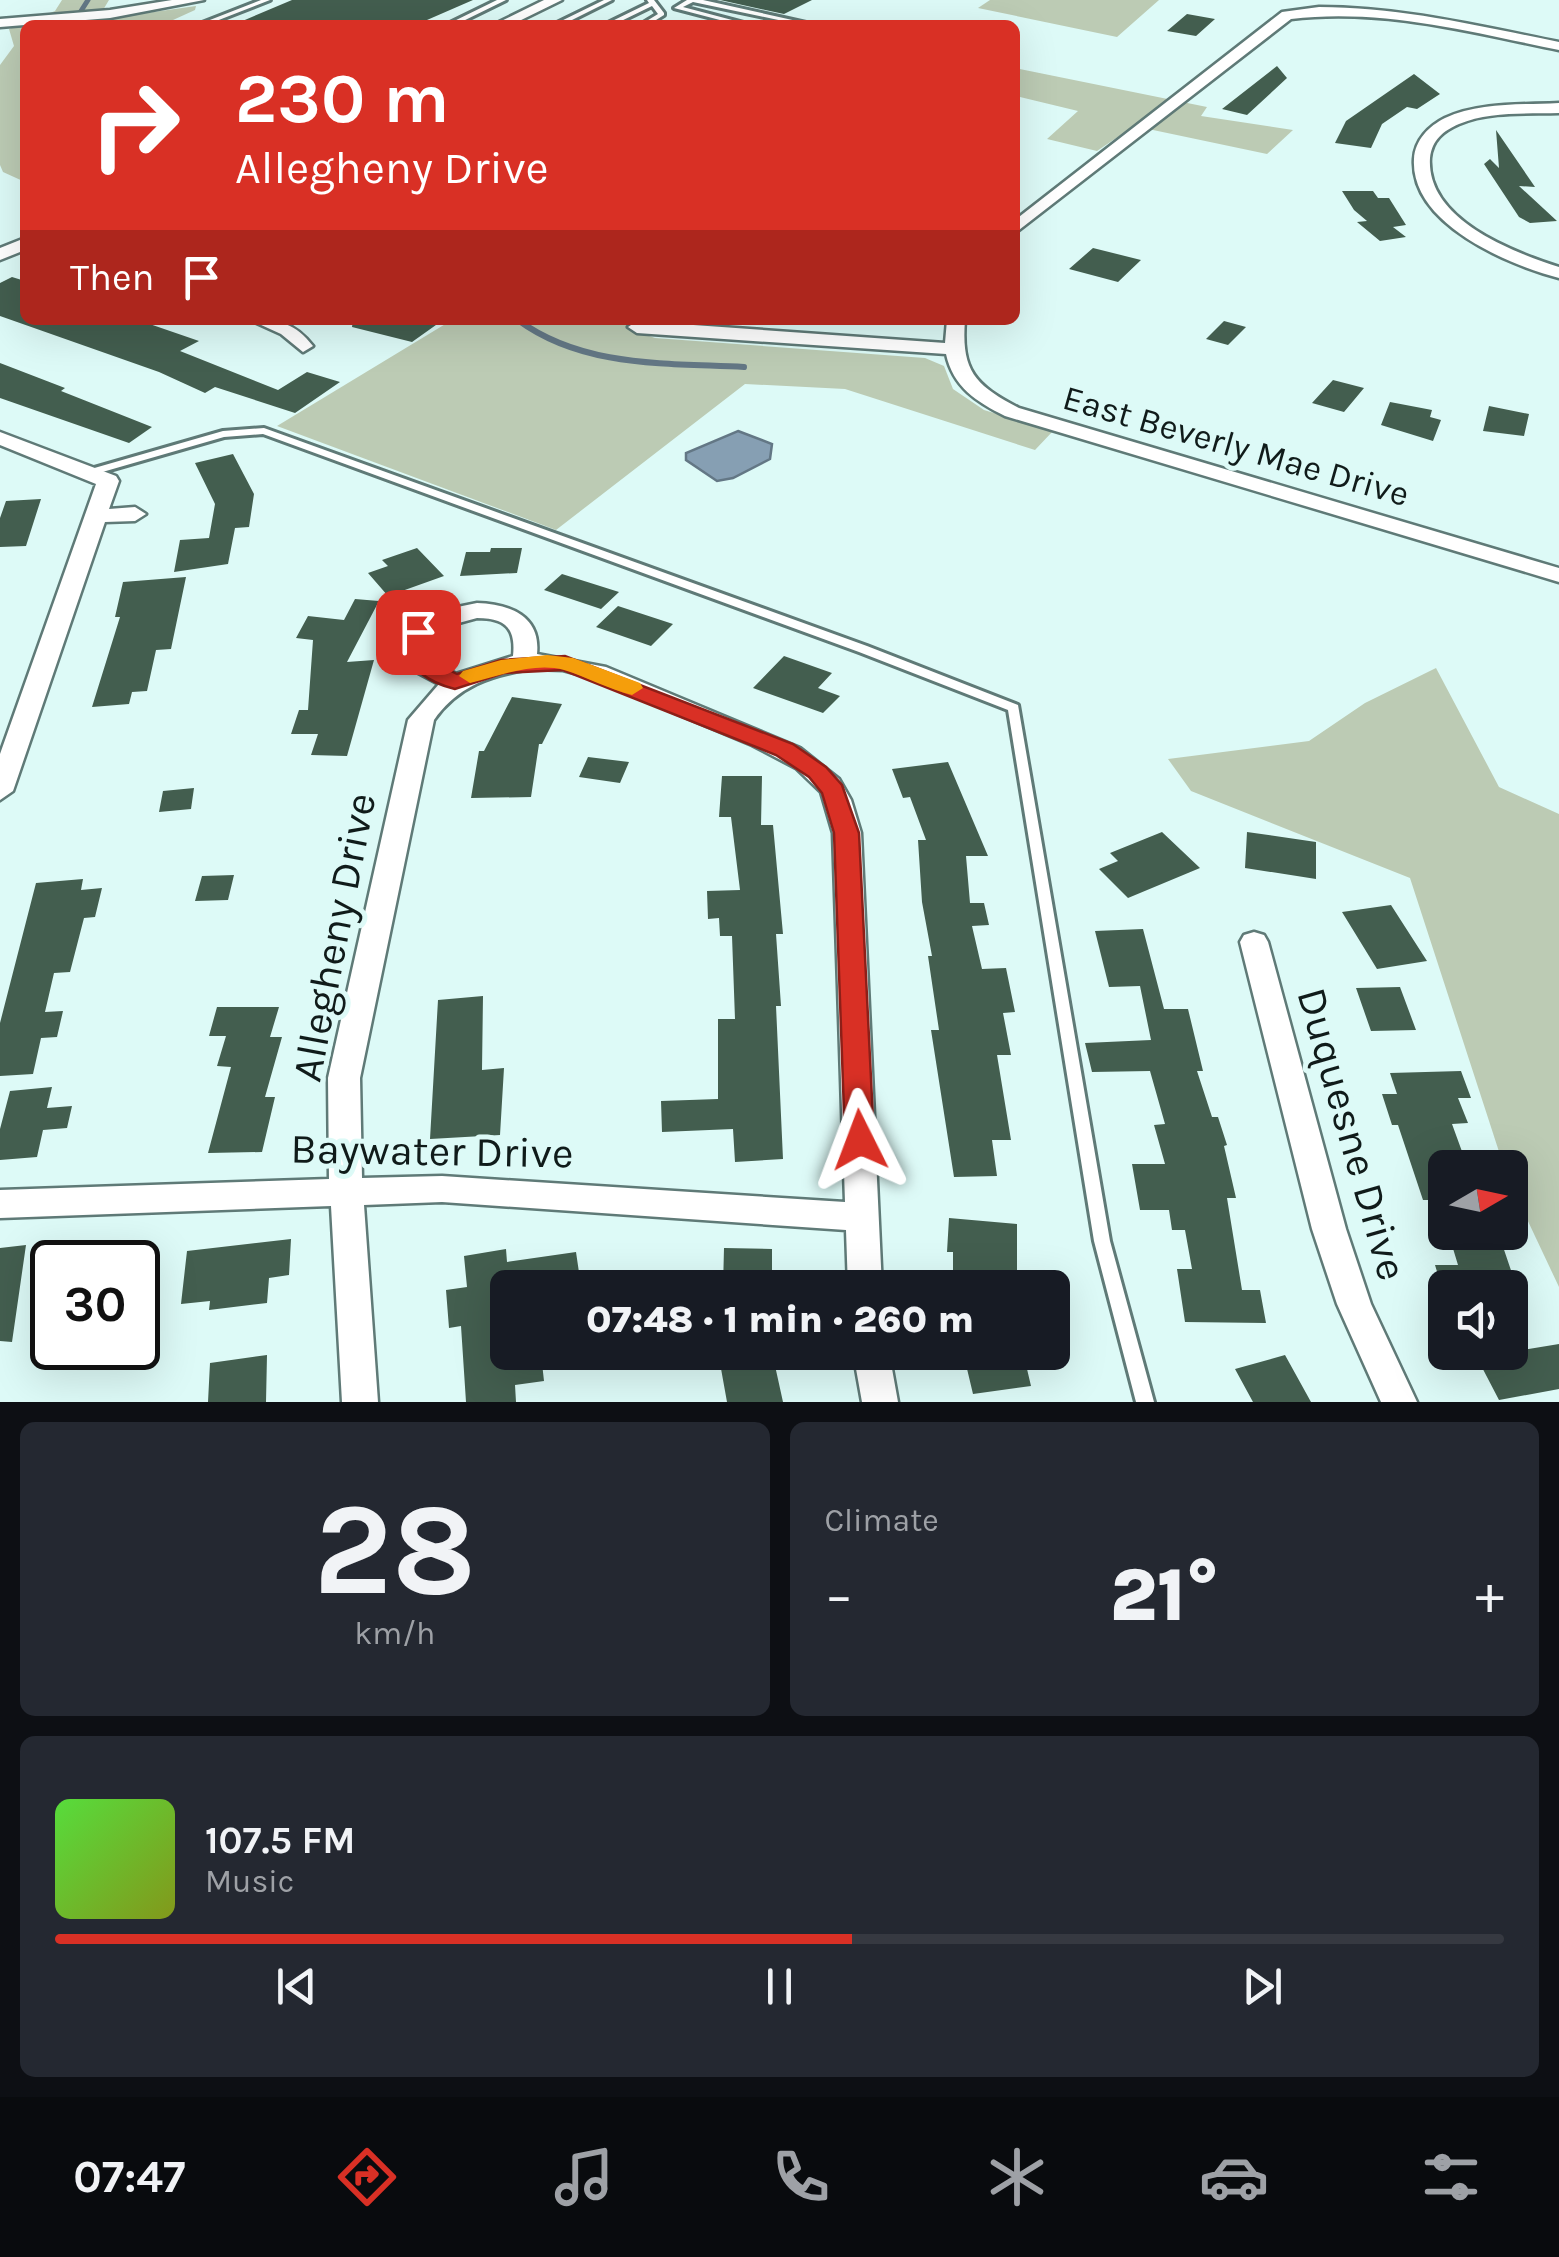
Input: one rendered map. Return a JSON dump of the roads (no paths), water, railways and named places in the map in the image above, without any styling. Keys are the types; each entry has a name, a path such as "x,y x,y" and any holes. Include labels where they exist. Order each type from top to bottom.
{"street":[{"path":"37,20 110,14 197,0"},
{"path":"511,20 555,0"},
{"path":"1020,224 1276,21 1300,12 1375,13 1559,46"},
{"path":"1559,108 1501,111 1455,120 1430,137 1422,159 1426,186 1444,211 1520,258 1559,273"},
{"path":"273,325 288,330 304,346"},
{"path":"637,327 656,325"},
{"path":"676,325 951,349 955,325"},
{"name":"East Beverly Mae Drive","path":"951,349 961,375 972,387 1012,412 1559,576"},
{"path":"0,438 108,480 0,791"},
{"path":"95,516 135,514"},
{"path":"524,663 526,636 522,626 510,618 474,610 448,614 423,626 414,647 420,664 465,678 524,663 565,663 588,670 785,750 818,772 834,791 846,833 864,1270"},
{"name":"Allegheny Drive","path":"360,1402 344,1150 344,1078 421,720 429,706 465,678"},
{"name":"Duquesne Drive","path":"1254,942 1329,1229 1354,1304 1400,1402"},
{"name":"Baywater Drive","path":"0,1204 442,1188 863,1217"},
{"path":"874,1370 880,1402"}],"lane":[{"path":"213,20 267,0"},
{"path":"460,20 503,0"},
{"path":"566,20 608,0"},
{"path":"727,20 677,8 693,0 784,20"},
{"path":"615,20 651,1 662,14 652,20"},
{"path":"88,473 223,434 264,430 1014,708 1102,1241 1144,1402"}],"water":[{"path":"738,431 772,444 770,459 733,478 717,481 686,460 686,453"}],"waterway":[{"path":"81,11 88,0"},
{"path":"526,325 543,336 598,355 656,363 744,367"}]}
